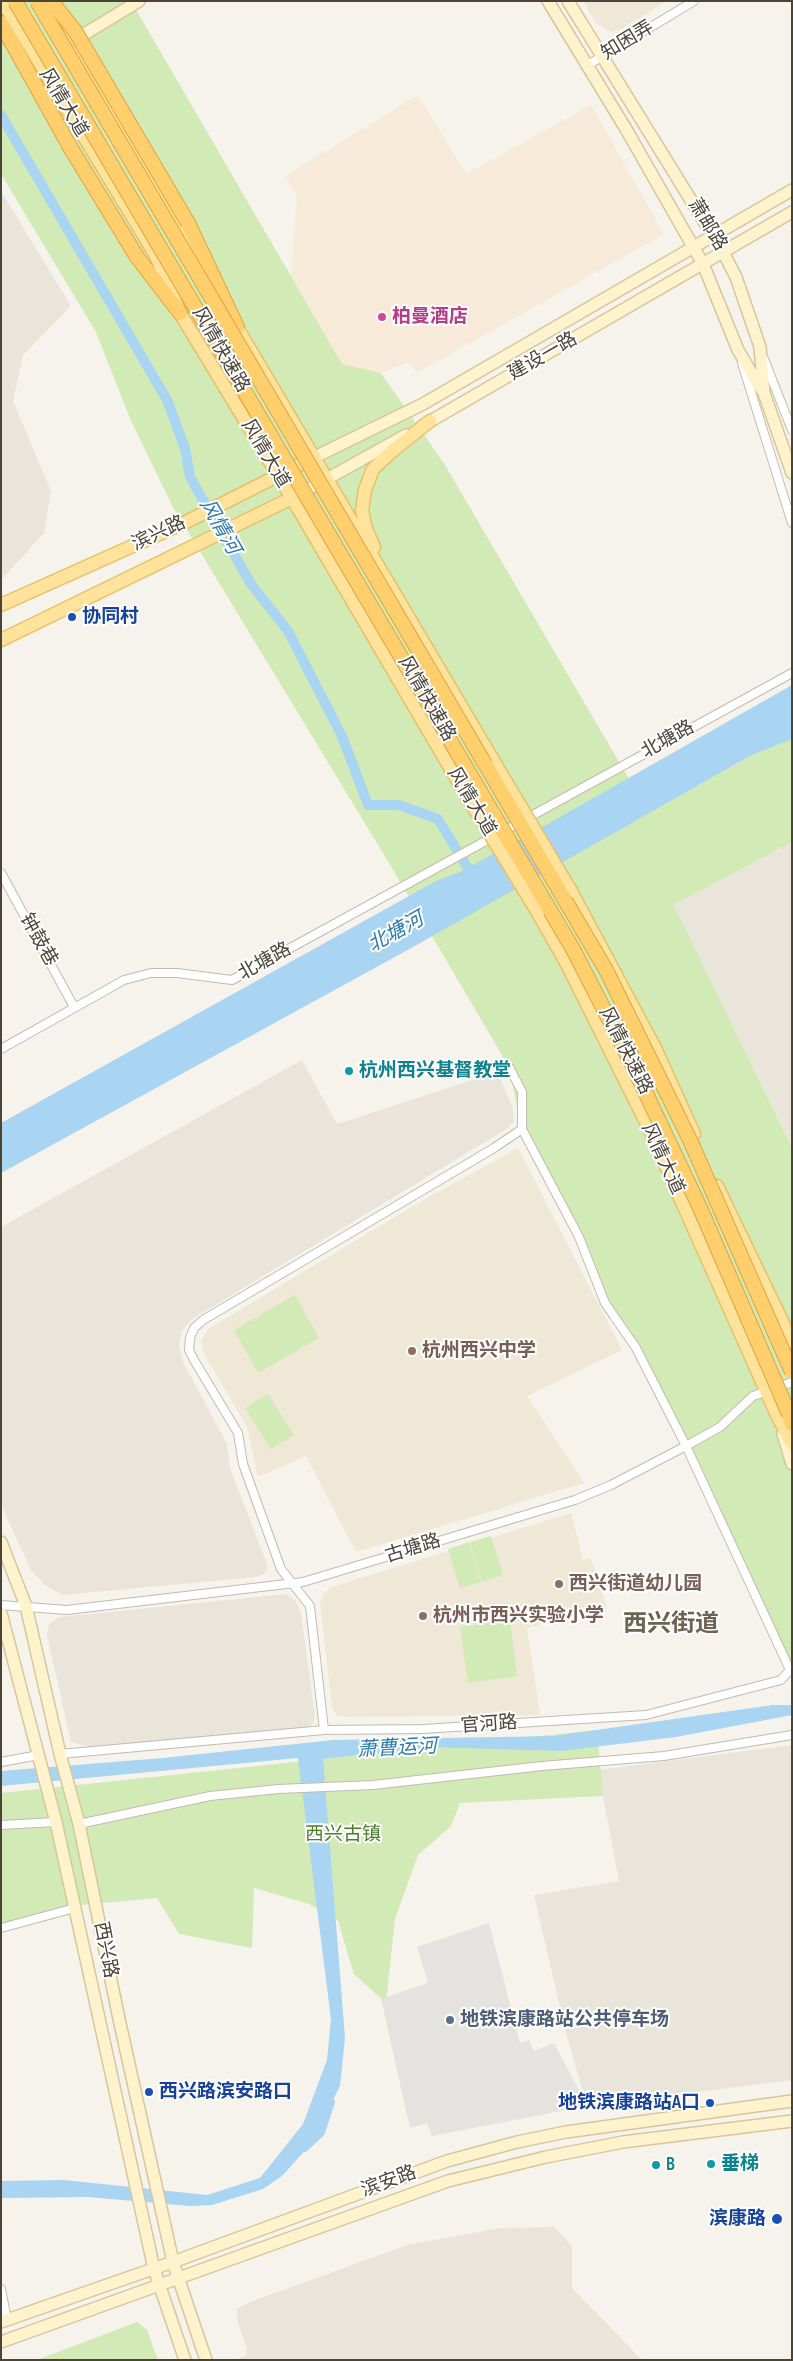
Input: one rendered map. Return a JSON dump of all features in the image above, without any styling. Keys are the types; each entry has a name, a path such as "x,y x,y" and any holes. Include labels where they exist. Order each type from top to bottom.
{"highway":[{"name":"风情快速路","path":"15,1 574,951 684,1174 787,1418"},
{"name":"风情快速路","path":"37,1 606,970 690,1140 792,1372"},
{"path":"50,1 75,31 188,222 237,327"},
{"path":"1,23 70,147 137,257 180,313"}],"main road":[{"name":"风情大道","path":"2,1 155,254 180,313 292,498 567,964 649,1128 767,1389 787,1418 792,1444"},
{"name":"风情大道","path":"50,1 237,327 571,891 655,1048 707,1164 792,1342"},
{"path":"73,40 139,1"},
{"path":"548,1 694,247 703,264 738,350 764,393"},
{"name":"萧邮路","path":"568,1 713,235 736,277 760,348 764,393 792,472"},
{"name":"建设一路","path":"315,457 423,404 792,190"},
{"name":"建设一路","path":"292,498 328,480 792,212"},
{"path":"396,595 366,529 362,510 365,490 374,469 391,452 430,421"},
{"name":"滨兴路","path":"1,606 184,523 315,457"},
{"name":"滨兴路","path":"1,640 150,568 196,543 292,498"},
{"path":"787,1418 792,1464"},
{"name":"西兴路","path":"1,1542 26,1606 79,1824 119,2019 174,2262 206,2360"},
{"name":"西兴路","path":"1,1613 56,1822 154,2269 185,2360"},
{"name":"滨安路","path":"4,2321 174,2262 438,2164 517,2142 576,2131 792,2101"},
{"name":"滨安路","path":"1,2342 448,2181 546,2157 623,2142 792,2120"}],"street":[{"name":"知困弄","path":"588,66 694,1"},
{"path":"760,348 792,430"},
{"path":"738,350 792,523"},
{"name":"北塘路","path":"1,1049 124,980 151,973 177,973 232,980 792,673"},
{"name":"钟鼓巷","path":"1,873 74,1007"},
{"path":"509,1067 522,1092 522,1128 579,1238 606,1303 636,1348 686,1446"},
{"path":"324,1730 310,1606 281,1569 243,1464 238,1433 189,1350 190,1338 194,1328 203,1320 494,1148 522,1128"},
{"name":"古塘路","path":"1,1605 66,1610 312,1579 574,1500 611,1485 720,1427 753,1396 767,1389 792,1382"},
{"name":"官河路","path":"61,1756 324,1730 423,1729 646,1715 781,1680 790,1670 686,1446"},
{"path":"79,1824 210,1796 278,1789 373,1785 542,1766 664,1756 792,1735"},
{"path":"1,1762 39,1758"},
{"path":"1,1825 56,1822"},
{"path":"1,1928 75,1908"},
{"path":"1,2289 4,2321"}],"shaded area":[{"path":"583,1 667,1 621,29 611,32 596,23"},
{"path":"418,95 466,174 591,105 664,234 417,373 408,362 381,373 342,364 291,276 297,195 285,176"},
{"path":"1,191 71,306 23,355 13,401 51,491 44,533 1,580"},
{"path":"792,842 792,1146 674,905"},
{"path":"302,1060 337,1124 497,1072 512,1105 514,1122 505,1130 192,1319 182,1331 179,1346 183,1362 227,1444 230,1468 268,1567 264,1574 255,1577 63,1595 46,1586 31,1570 1,1505 1,1227"},
{"name":"杭州西兴中学","path":"518,1148 622,1350 527,1396 584,1483 356,1552 306,1456 258,1477 247,1427 203,1352 201,1341 208,1329 420,1202"},
{"name":"杭州市西兴实验小学","path":"571,1513 583,1560 591,1558 607,1608 527,1628 540,1715 337,1716 332,1707 320,1603 324,1593 332,1587"},
{"path":"286,1594 295,1600 301,1612 315,1717 314,1722 308,1727 95,1748 71,1742 47,1635 49,1624 60,1617"},
{"path":"792,1745 792,2080 587,2106 566,2033 534,1895 619,1881 598,1770"},
{"name":"地铁滨康路站公共停车场","path":"489,1923 520,2043 529,2040 534,2051 554,2043 587,2106 432,2136 427,2123 410,2128 381,1999 428,1983 417,1947"},
{"path":"554,2227 572,2246 572,2288 642,2360 234,2360 246,2356 247,2348 237,2320 237,2309 250,2302 407,2245 500,2228"}],"green space":[{"path":"1,1 131,1 342,364 381,373 445,465 649,813 750,756 792,739 792,842 674,905 792,1147 792,1673 636,1348 605,1303 579,1237 522,1129 509,1067 389,863 173,507 131,421 96,332 1,174"},
{"path":"295,1295 319,1338 258,1373 234,1330"},
{"path":"268,1394 294,1435 271,1449 245,1408"},
{"path":"491,1536 503,1575 482,1582 470,1542"},
{"path":"469,1542 481,1582 460,1588 448,1549"},
{"path":"510,1620 517,1676 468,1683 460,1627"},
{"name":"西兴古镇","path":"597,1730 603,1796 460,1803 451,1826 418,1855 395,1919 386,2003 354,1974 338,1921 309,1904 254,1888 252,1948 179,1934 157,1898 59,1907 1,1923 1,1793"},
{"path":"137,2322 147,2330 158,2360 37,2360"}],"water":[{"name":"北塘河","path":"792,685 792,739 750,756 413,947 1,1173 1,1123 436,881 462,871 553,821"},
{"name":"萧曹运河","path":"773,1705 792,1705 792,1715 676,1737 561,1751 432,1747 323,1759 345,2038 340,2086 311,2144 282,2176 263,2189 212,2205 190,2206 88,2197 1,2198 1,2181 64,2180 207,2195 260,2178 303,2124 327,2060 331,2019 298,1758 1,1786 1,1771 163,1758 333,1740 554,1736"}],"waterway":[{"name":"风情河","path":"1,115 167,400 185,448 190,477 251,584 288,631 342,736 368,805 399,805 438,819 474,878"},
{"path":"304,2147 320,2132 330,2102"}],"place":[{"name":"柏曼酒店","path":"382,317"},
{"name":"协同村","path":"72,617"},
{"name":"杭州西兴基督教堂","path":"349,1071"},
{"name":"杭州西兴中学","path":"412,1351"},
{"name":"西兴街道幼儿园","path":"559,1584"},
{"name":"杭州市西兴实验小学","path":"423,1616"},
{"name":"地铁滨康路站公共停车场","path":"450,2020"},
{"name":"西兴路滨安路口","path":"149,2092"},
{"name":"地铁滨康路站A口","path":"710,2103"},
{"name":"垂梯","path":"711,2164"},
{"name":"B","path":"656,2165"},
{"name":"滨康路","path":"777,2219"}],"district":[{"name":"西兴街道","path":"671,1625"}]}
